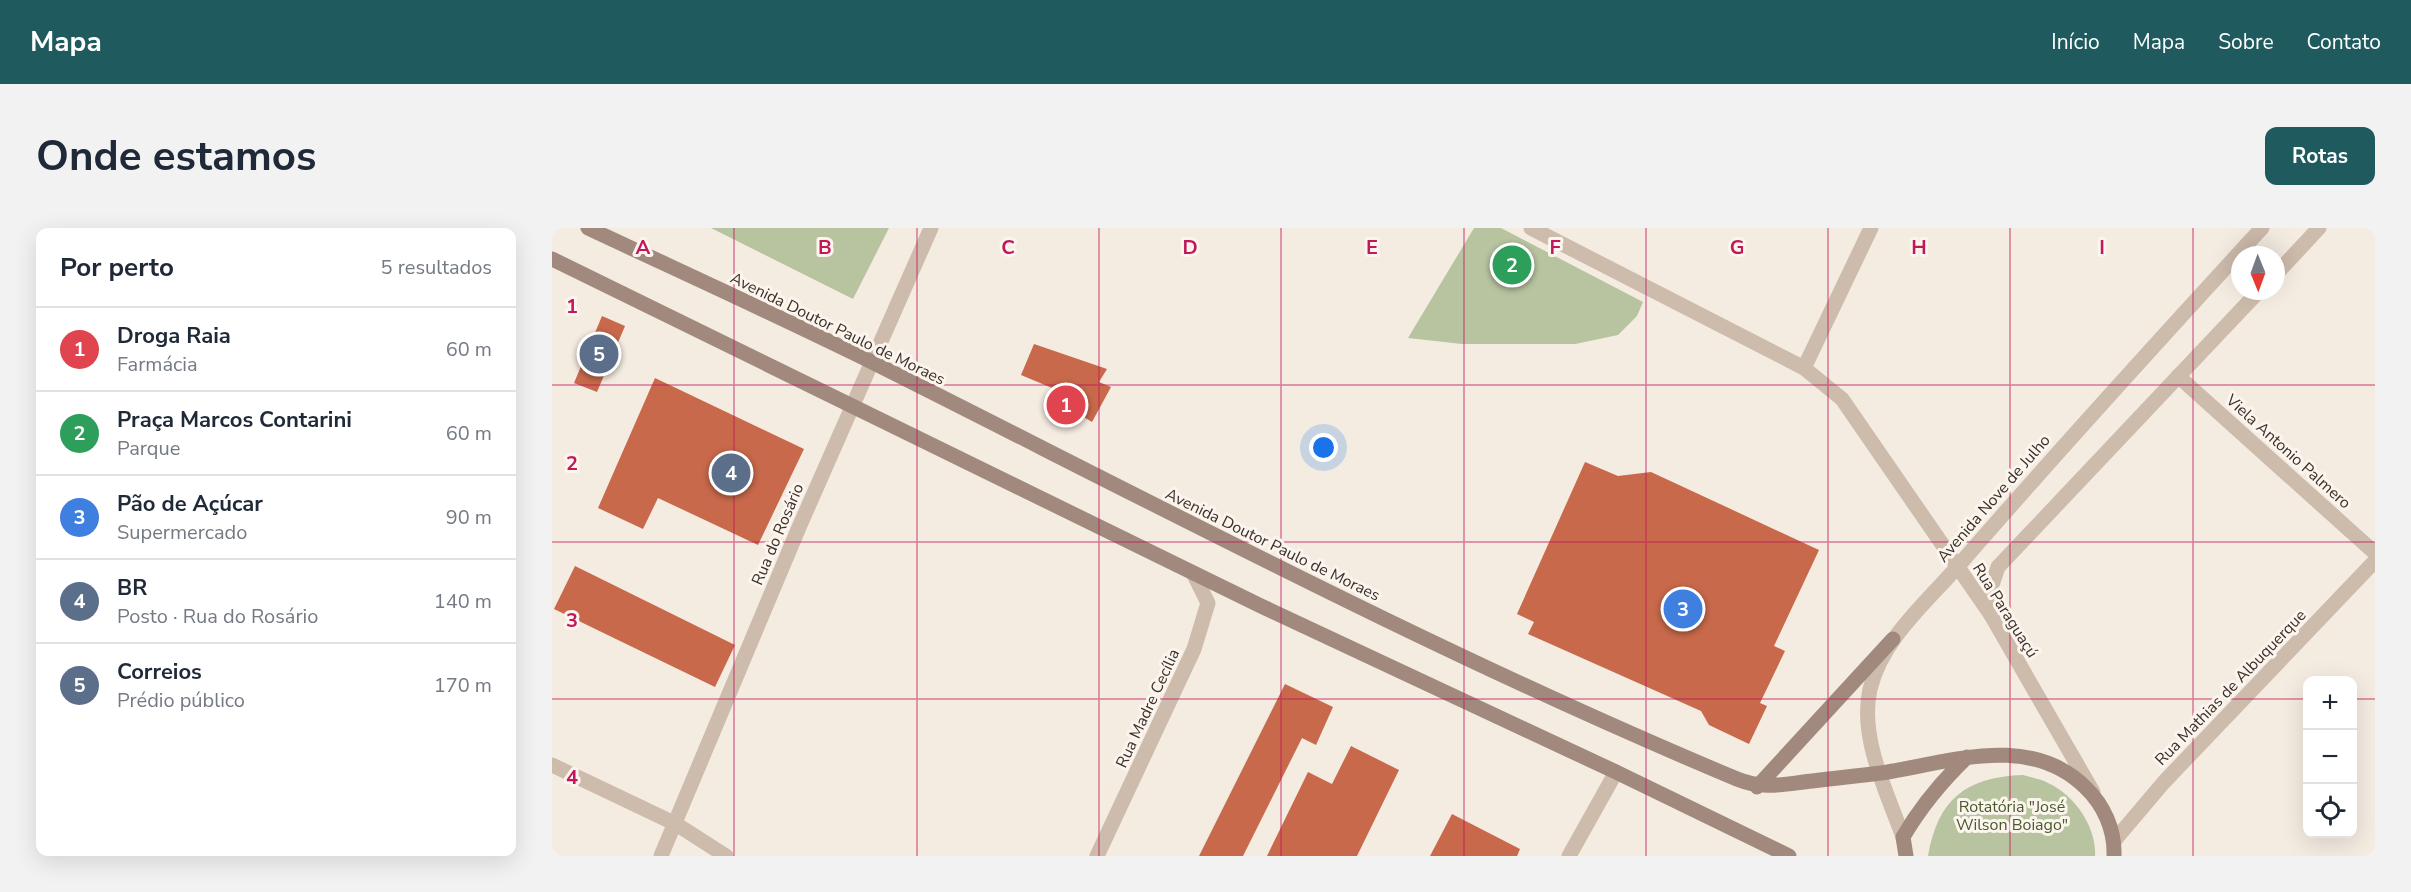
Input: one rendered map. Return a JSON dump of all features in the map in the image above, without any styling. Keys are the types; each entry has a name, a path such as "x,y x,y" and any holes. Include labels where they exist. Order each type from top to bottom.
{"main road":[{"name":"Avenida Doutor Paulo de Moraes","path":"588,228 872,362 1279,569 1605,724 1757,787 1880,773 1967,757 2002,755 2038,758 2070,772 2096,798 2107,818 2116,851"},
{"path":"552,260 1193,573 1789,856"},
{"path":"1757,787 1893,639"},
{"path":"1906,856 1903,837 1921,807 1941,782 1967,757"}],"street":[{"name":"Rua do Rosário","path":"661,856 800,525 931,228"},
{"name":"Rua Paraguaçú","path":"1531,228 1804,368 1842,399 1990,615 2096,798"},
{"path":"1804,368 1871,228"},
{"name":"Avenida Nove de Julho","path":"1903,837 1880,773 1867,718 1871,687 1893,639 2028,483 2262,228"},
{"path":"2285,264 2319,228"},
{"path":"1990,615 1990,591 1998,567 2250,300"},
{"name":"Viela Antonio Palmero","path":"2178,376 2375,553"},
{"name":"Rua Mathias de Albuquerque","path":"2116,851 2164,782 2375,561"},
{"name":"Rua Madre Cecília","path":"1097,856 1194,649 1208,603 1193,573"},
{"path":"552,765 676,824 726,856"},
{"path":"1569,856 1616,772"}],"green space":[{"path":"711,228 889,228 853,299"},
{"path":"1474,228 1501,228 1643,302 1637,316 1618,335 1575,344 1462,344 1408,338"},
{"name":"Rotatória \"José Wilson Boiago\"","path":"2023,775 2059,789 2076,805 2088,824 2095,845 2095,856 1928,856 1939,820 1947,806 1958,795 1986,780"}],"building":[{"path":"602,316 625,326 597,392 574,383"},
{"path":"1034,344 1107,369 1099,382 1111,387 1092,422 1072,410 1076,398 1021,375"},
{"path":"655,378 804,449 758,545 658,498 643,529 598,508"},
{"path":"1585,462 1618,476 1651,472 1819,550 1774,646 1785,651 1760,703 1767,706 1749,744 1709,725 1701,711 1528,634 1534,622 1517,614"},
{"path":"575,566 735,645 715,687 554,609"},
{"path":"1285,684 1333,707 1316,745 1302,738 1243,856 1199,856"},
{"path":"1351,746 1399,770 1357,856 1267,856 1308,772 1332,784"},
{"path":"1452,814 1520,849 1517,856 1430,856"}],"place":[{"name":"Praça Marcos Contarini","path":"1512,265"},
{"name":"Correios","path":"599,354"},
{"name":"Droga Raia","path":"1066,405"},
{"name":"BR","path":"731,473"},
{"name":"Pão de Açúcar","path":"1683,609"}]}
